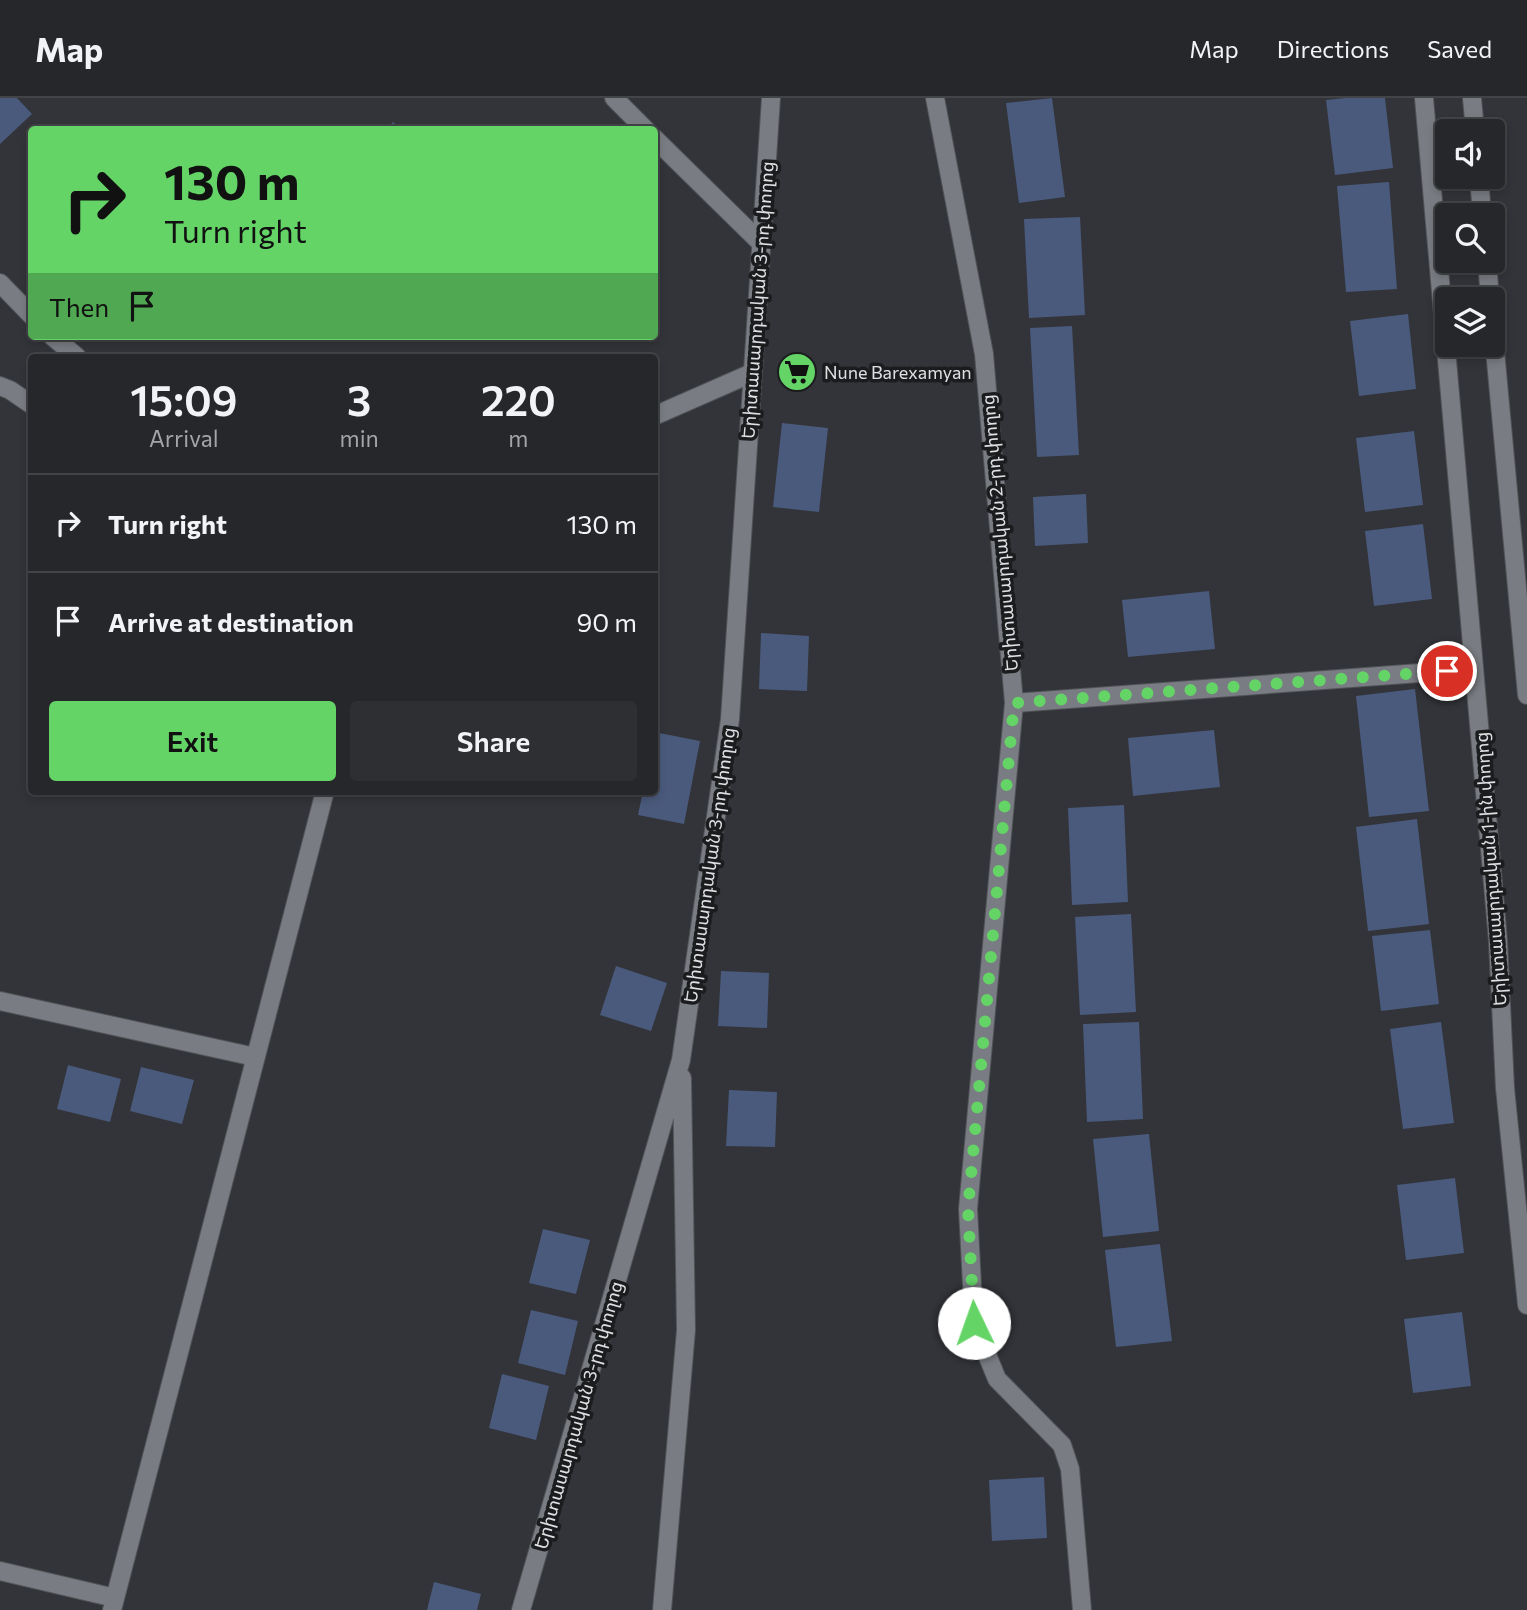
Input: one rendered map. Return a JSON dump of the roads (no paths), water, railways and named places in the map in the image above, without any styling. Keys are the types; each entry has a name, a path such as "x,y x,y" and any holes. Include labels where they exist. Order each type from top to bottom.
{"street":[{"path":"614,98 642,126"},
{"name":"Երիտասարդական 3-րդ փողոց","path":"521,1610 681,1060 730,719 771,98"},
{"name":"Երիտասարդական 2-րդ փողոց","path":"935,98 984,354 1014,703 968,1209 974,1323 997,1380 1062,1444 1070,1469 1082,1610"},
{"name":"Երիտասարդական 1-ին փողոց","path":"1424,98 1499,942 1505,1088 1527,1305"},
{"path":"1472,98 1474,119"},
{"path":"658,142 762,244"},
{"path":"0,283 28,312"},
{"path":"57,340 73,354"},
{"path":"1496,357 1527,695"},
{"path":"658,414 752,373"},
{"path":"0,386 28,402"},
{"path":"1014,703 1474,669"},
{"path":"0,1571 114,1604 324,795"},
{"path":"0,1001 255,1057"},
{"path":"662,1610 687,1330 681,1060"}],"place":[{"name":"Nune Barexamyan","path":"797,372"}]}
